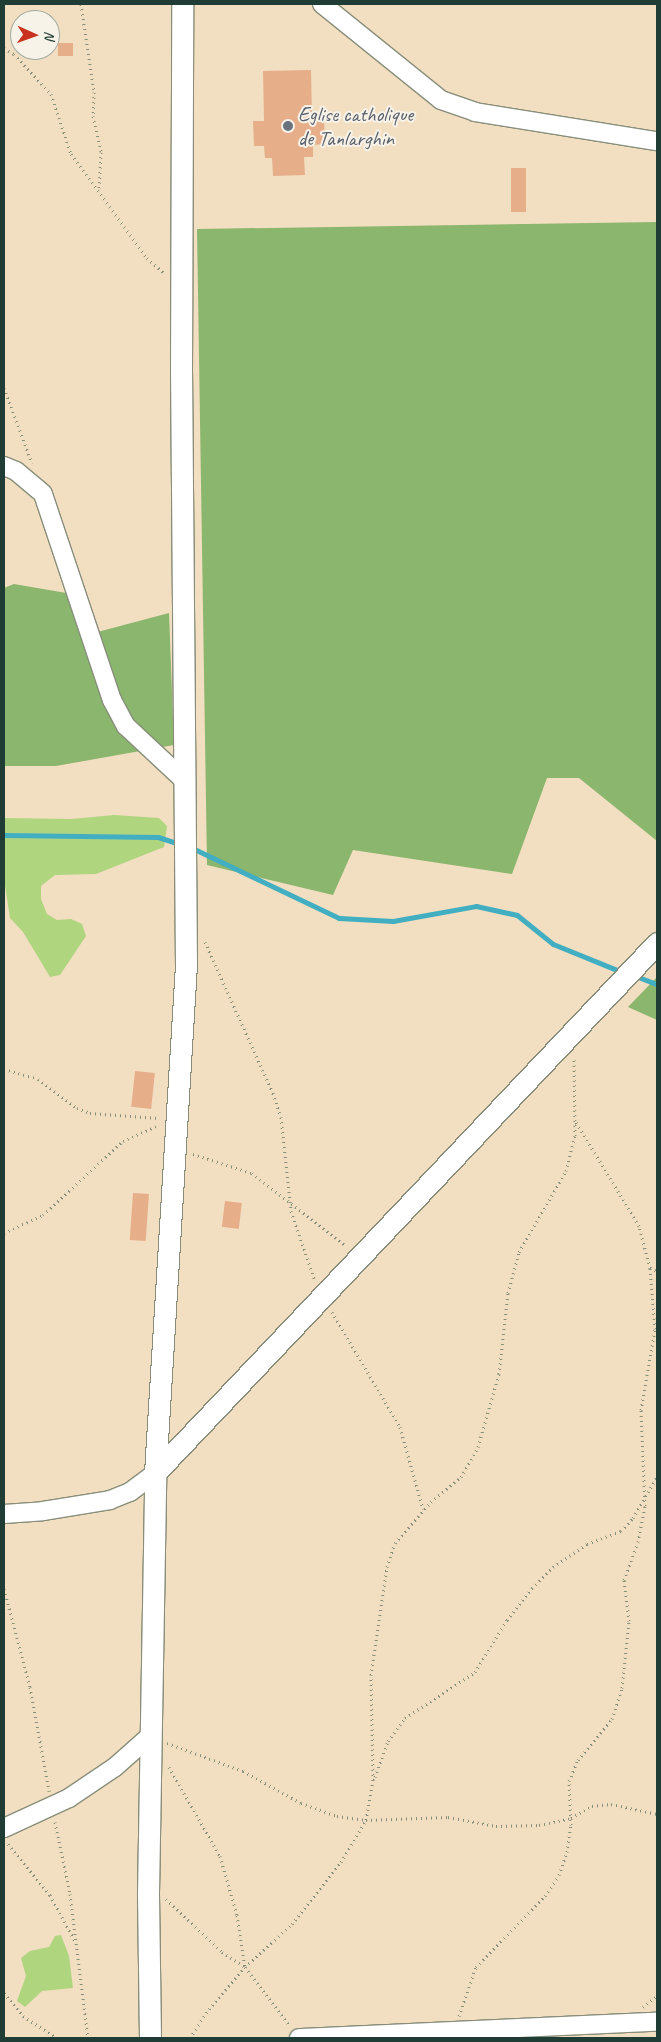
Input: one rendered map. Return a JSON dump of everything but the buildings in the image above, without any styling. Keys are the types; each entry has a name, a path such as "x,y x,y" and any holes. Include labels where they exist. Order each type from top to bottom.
{"street":[{"path":"150,2038 148,1880 155,1473 186,964 181,289 182,4"},
{"path":"322,4 441,100 475,112 657,141"},
{"path":"4,466 16,471 43,494 112,700 126,726 186,782"},
{"path":"4,1514 43,1511 110,1500 130,1492 155,1473 321,1295 657,943"},
{"path":"4,1828 69,1798 115,1767 150,1736"},
{"path":"299,2038 454,2033 657,2022"}],"path":[{"path":"81,4 94,92 93,116 101,152 99,188"},
{"path":"4,48 14,54 51,94 71,154 99,188 116,218 146,258 181,289"},
{"path":"4,388 34,468"},
{"path":"203,937 273,1093 281,1117 289,1199 321,1295 400,1427 423,1510"},
{"path":"374,1780 371,1675 387,1566 394,1543 423,1510 461,1477 478,1447 499,1374 508,1292 519,1252 566,1171 576,1122 574,1032"},
{"path":"4,1069 38,1079 77,1108 90,1113 176,1119"},
{"path":"4,1233 44,1216 123,1141 146,1129 176,1119"},
{"path":"454,2033 476,1967 545,1896 560,1875 568,1852 570,1818 569,1781 578,1760 612,1720 622,1688 629,1622 624,1580 638,1542 645,1500 641,1410 655,1329 650,1268 639,1226 576,1122"},
{"path":"175,1150 252,1173 289,1199 358,1256"},
{"path":"650,1268 657,1271"},
{"path":"190,2038 209,2009 245,1967 292,1924 342,1862 366,1820 374,1780 388,1741 405,1718 474,1672 507,1620 548,1572 587,1544 621,1531 645,1500 657,1477"},
{"path":"150,1736 243,1771 310,1806 337,1816 366,1820 448,1817 496,1826 538,1826 570,1818 592,1806 611,1804 657,1814"},
{"path":"165,1760 220,1856 237,1915 245,1967"},
{"path":"4,1840 50,1895 76,1944"},
{"path":"148,1880 222,1952 245,1967 299,2038"},
{"path":"4,1993 23,2016 57,2038"}],"green space":[{"path":"657,222 657,841 579,778 547,778 512,874 353,850 333,895 207,865 197,229"},
{"path":"14,584 78,595 90,634 169,613 174,745 56,766 4,766 4,588"},
{"path":"114,815 159,818 167,826 164,847 96,874 55,875 41,886 41,899 47,914 57,920 71,919 82,924 86,936 60,975 50,977 23,932 10,918 4,879 4,818 72,819"},
{"path":"657,977 657,1020 628,1007"},
{"path":"61,1935 69,1956 73,1988 42,1991 25,2007 17,2001 26,1976 21,1958 30,1951 49,1947 55,1936"}],"waterway":[{"path":"4,835 158,837 180,844"},
{"path":"190,847 339,918 393,921 476,906 517,915 553,944 622,972"},
{"path":"633,975 657,984"}],"place":[{"name":"Eglise catholique de Tanlarghin","path":"288,126"}]}
